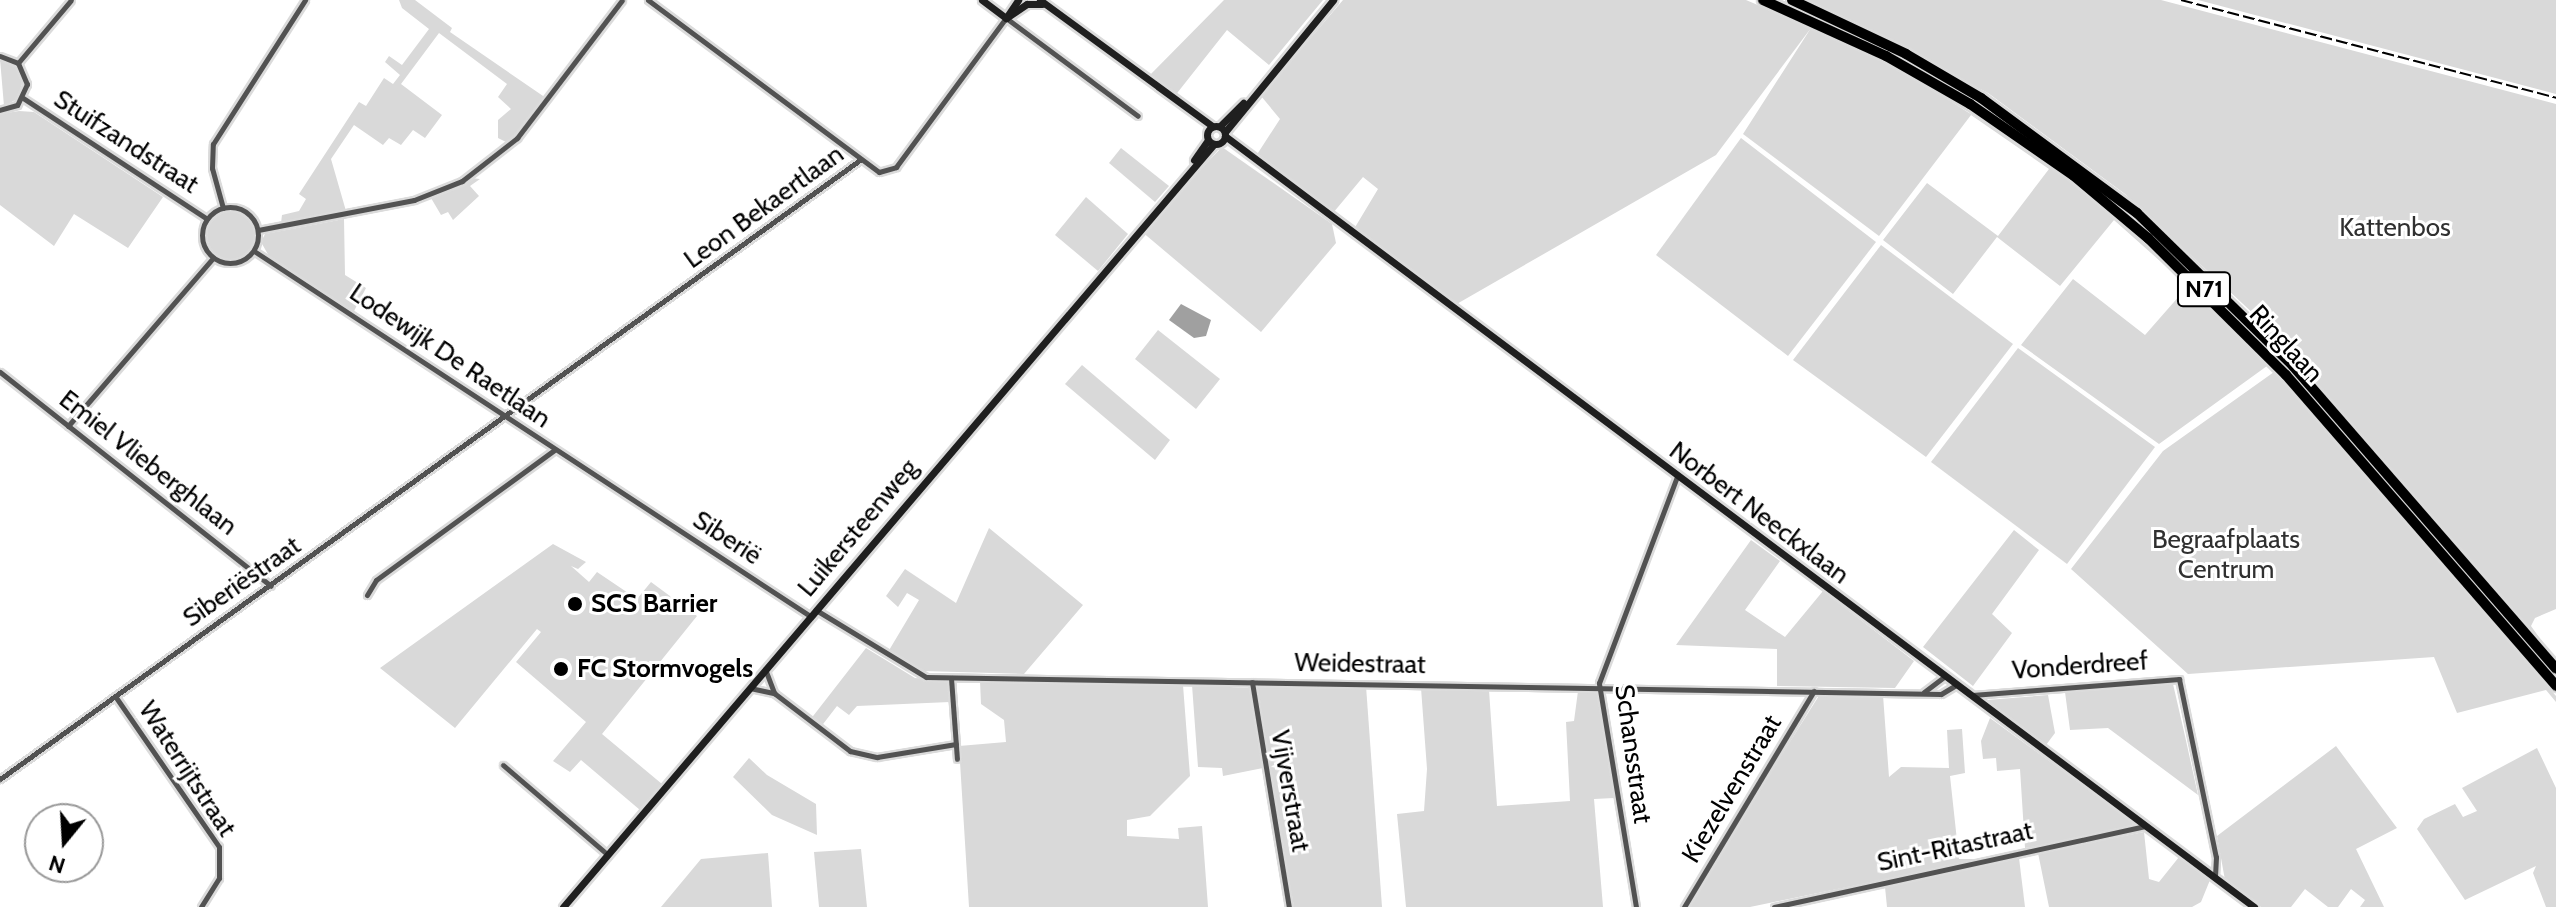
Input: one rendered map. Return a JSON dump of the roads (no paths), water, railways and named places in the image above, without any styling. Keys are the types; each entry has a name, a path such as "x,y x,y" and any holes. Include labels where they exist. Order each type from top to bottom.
{"highway":[{"name":"Ringlaan","path":"1763,0 1886,56 1970,104 2130,222 2286,375 2556,686"},
{"name":"Ringlaan","path":"1792,0 1906,54 1981,98 2137,213 2297,370 2556,669"}],"main road":[{"path":"982,0 1006,18"},
{"path":"1006,18 1018,0"},
{"name":"Luikersteenweg","path":"563,907 1333,0"},
{"path":"1006,18 1027,4 1043,3"},
{"name":"Norbert Neeckxlaan","path":"1043,3 2254,907"}],"street":[{"path":"0,56 18,63 71,0"},
{"path":"223,208 212,168 213,144 305,0"},
{"path":"68,426 213,258 240,262 254,251 258,230 414,200 462,181 517,138 622,0"},
{"path":"648,0 860,160"},
{"path":"1006,18 1138,116"},
{"name":"Leon Bekaertlaan","path":"507,418 860,160 879,172 896,167 1006,18"},
{"name":"Stuifzandstraat","path":"0,110 23,98 27,84 18,63"},
{"name":"Stuifzandstraat","path":"23,98 207,219"},
{"name":"Stuifzandstraat","path":"213,258 203,244 207,219 223,208 249,214 258,230"},
{"name":"Lodewijk De Raetlaan","path":"254,251 623,495"},
{"name":"Emiel Vlieberghlaan","path":"0,372 271,586"},
{"name":"Siberiëstraat","path":"0,779 507,418"},
{"path":"367,595 376,580 554,450"},
{"name":"Schansstraat","path":"1636,907 1601,688 1677,477"},
{"name":"Siberië","path":"623,495 813,613"},
{"name":"Weidestraat","path":"813,613 914,673 951,678 1941,694 1956,685"},
{"path":"765,669 774,693"},
{"path":"1924,692 1945,676"},
{"path":"951,678 957,759"},
{"name":"Vonderdreef","path":"1971,696 2179,679 2216,857 2215,878"},
{"name":"Vijverstraat","path":"1252,682 1289,907"},
{"path":"749,688 774,693 835,744 864,755 956,744"},
{"name":"Kiezelvenstraat","path":"1684,907 1814,691"},
{"name":"Waterrijtstraat","path":"115,696 219,847 219,878 201,907"},
{"path":"503,765 608,855"},
{"name":"Sint-Ritastraat","path":"1774,907 2145,826"}],"railway":[{"path":"2181,0 2556,98"}],"place":[{"name":"SCS Barrier","path":"575,604"},
{"name":"FC Stormvogels","path":"561,669"}],"park label":[{"name":"Kattenbos","path":"2395,228"},
{"name":"Begraafplaats Centrum","path":"2226,555"}]}
